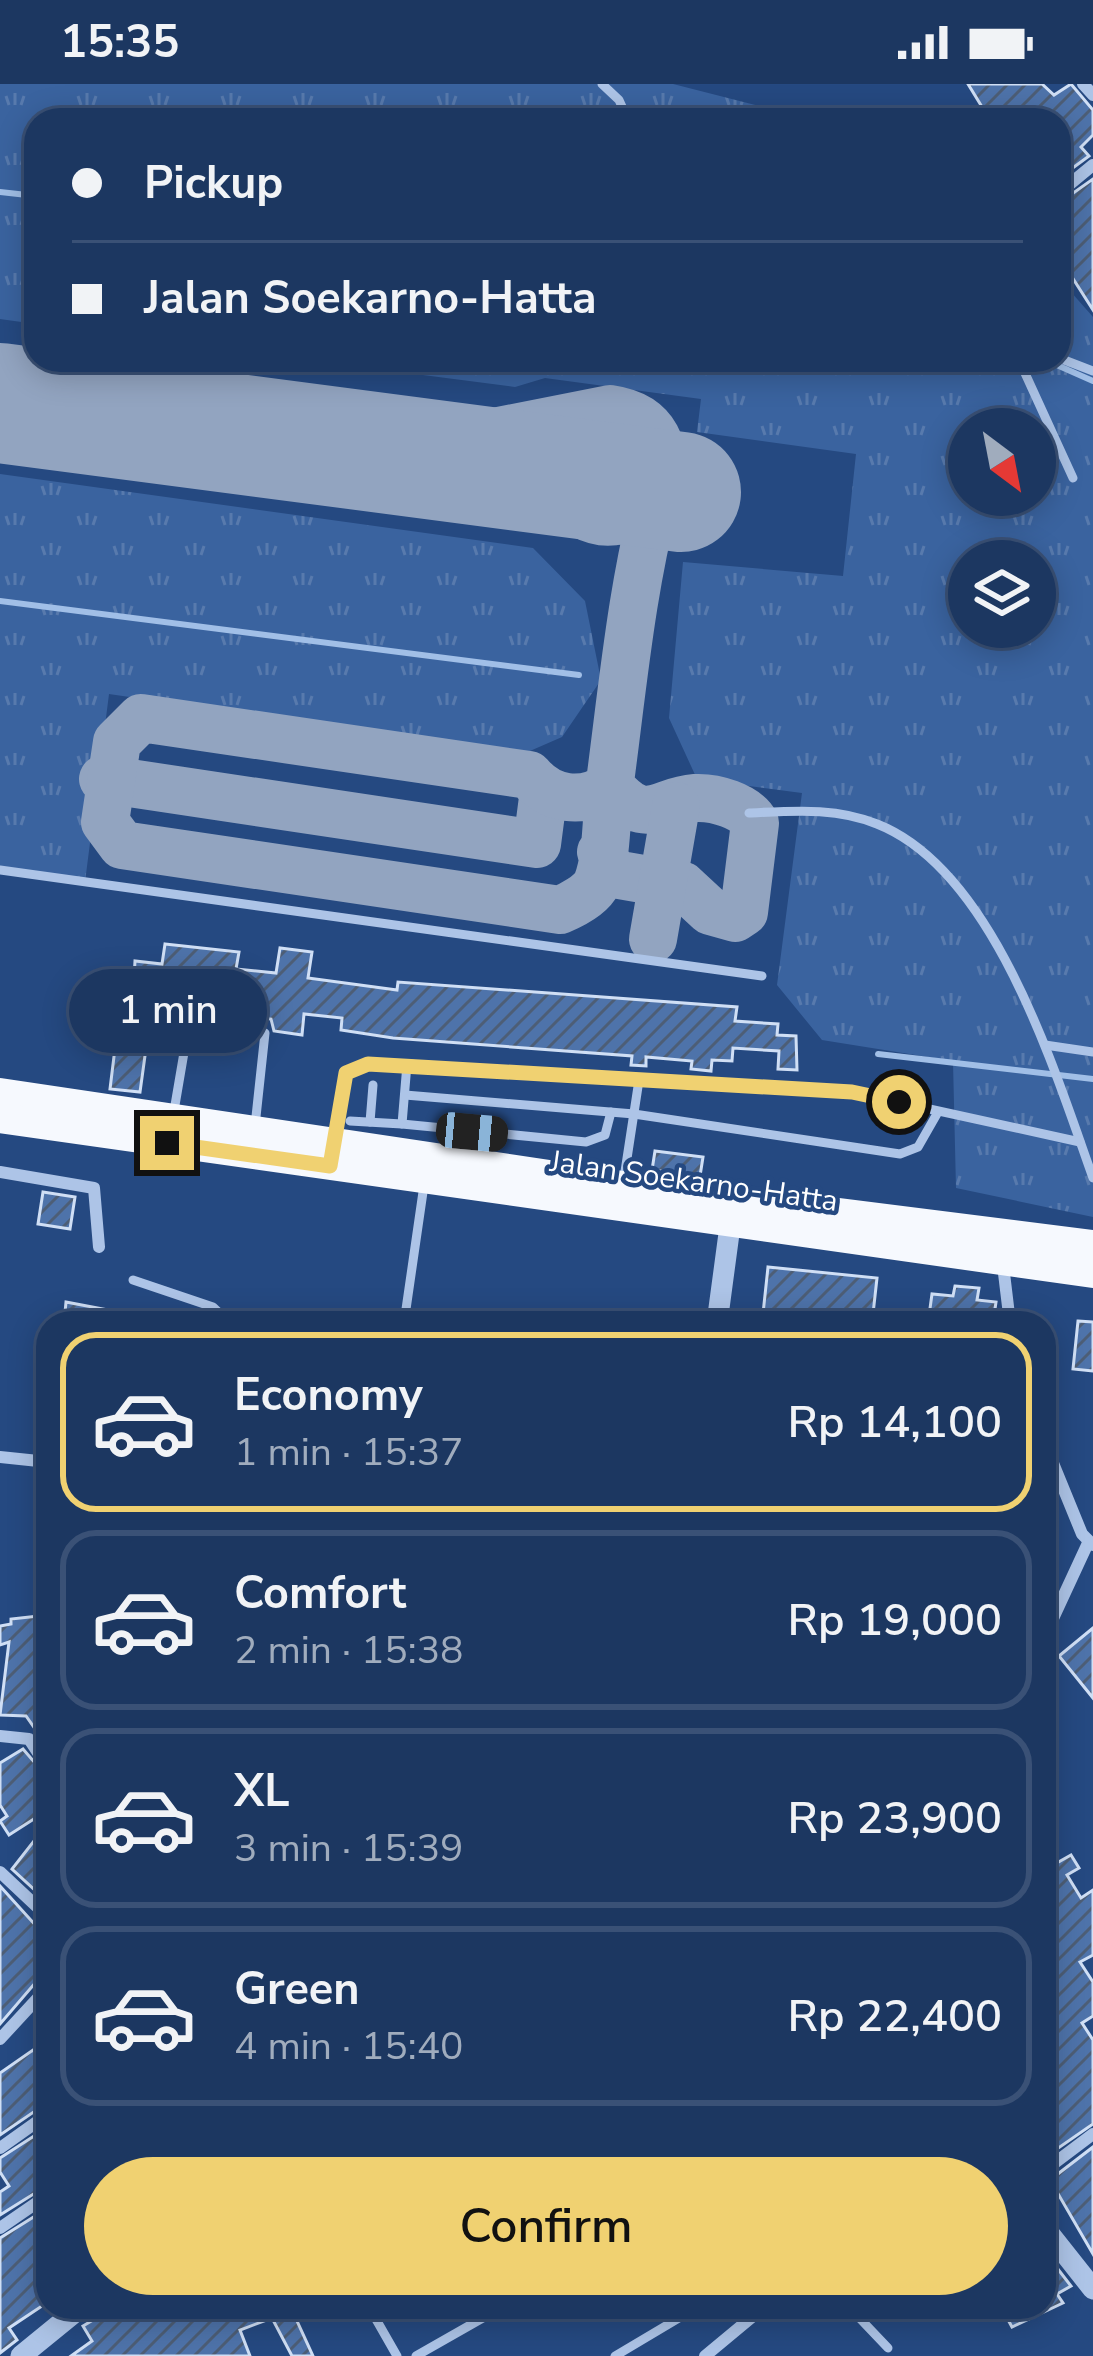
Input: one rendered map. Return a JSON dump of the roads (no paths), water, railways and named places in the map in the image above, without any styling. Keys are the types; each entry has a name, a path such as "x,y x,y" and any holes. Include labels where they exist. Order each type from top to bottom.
{"highway":[{"name":"Jalan Soekarno-Hatta","path":"0,1093 173,1116 253,1141"},
{"name":"Jalan Soekarno-Hatta","path":"0,1118 253,1141 338,1142 622,1197"},
{"name":"Jalan Soekarno-Hatta","path":"338,1142 424,1180 1093,1245"},
{"name":"Jalan Soekarno-Hatta","path":"732,1211 1093,1273"}],"street":[{"path":"1083,84 1093,95"},
{"path":"0,1172 94,1188 99,1247"},
{"path":"719,1311 732,1211"},
{"path":"1003,1260 1009,1311"},
{"path":"0,1457 36,1461"},
{"path":"1056,1467 1091,1544 1056,1614"},
{"path":"0,1736 29,1739 36,1750"},
{"path":"0,1872 36,1906"},
{"path":"0,2039 36,2000"},
{"path":"0,2148 36,2122"},
{"path":"1056,2162 1093,2134"},
{"path":"0,2228 36,2203"},
{"path":"1056,2242 1093,2289"},
{"path":"21,2356 66,2319"},
{"path":"705,2356 750,2319"}],"lane":[{"path":"602,84 623,108"},
{"path":"1024,372 1072,478"},
{"path":"749,813 825,810 876,823 912,842 944,871 976,918 1045,1046 1093,1178"},
{"path":"0,870 762,976"},
{"path":"253,1141 265,1033"},
{"path":"173,1116 187,1035"},
{"path":"1045,1046 1093,1052"},
{"path":"338,1142 346,1073 368,1064 407,1064 852,1092 1080,1142"},
{"path":"402,1124 407,1064"},
{"path":"622,1197 639,1081"},
{"path":"370,1122 373,1085"},
{"path":"405,1095 634,1114 900,1154 918,1147 938,1112"},
{"path":"338,1142 370,1122 586,1142 605,1136 611,1112"},
{"path":"406,1311 424,1180"},
{"path":"134,1280 218,1311"},
{"path":"376,2319 397,2356"},
{"path":"416,2356 481,2319"},
{"path":"615,2356 677,2319"},
{"path":"860,2319 888,2348"}],"waterway":[{"path":"0,192 24,195"},
{"path":"1071,371 1093,381"},
{"path":"0,601 579,675"},
{"path":"878,1054 1093,1079"}]}
